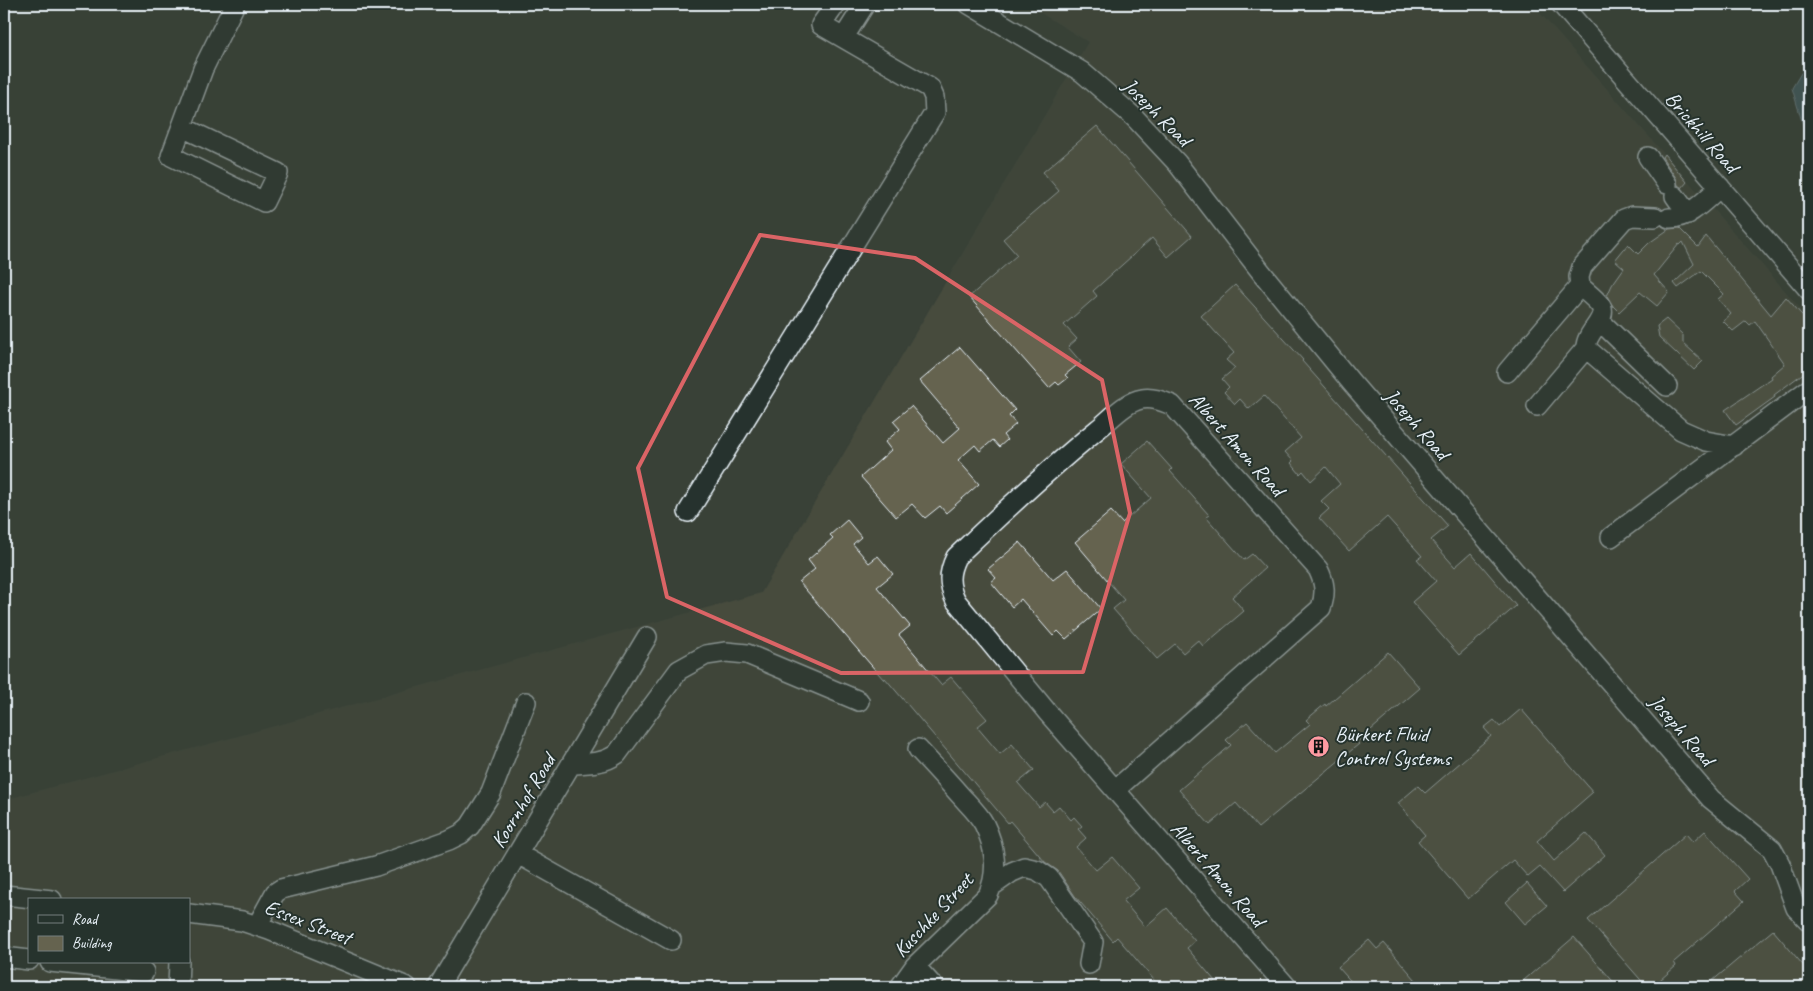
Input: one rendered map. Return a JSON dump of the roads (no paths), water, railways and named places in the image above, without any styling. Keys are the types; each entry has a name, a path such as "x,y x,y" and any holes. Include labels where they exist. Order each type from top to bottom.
{"street":[{"path":"182,127 278,173 264,202 171,156 203,69 235,4"},
{"path":"688,512 935,112 934,97 930,88 822,25 836,4"},
{"path":"844,37 865,4"},
{"name":"Joseph Road","path":"969,4 1082,72 1135,118 1177,163 1262,273 1351,382 1711,799 1772,849 1803,914"},
{"name":"Brickhill Road","path":"1561,4 1809,290"},
{"path":"1648,156 1688,214"},
{"path":"1536,406 1586,348 1586,341 1603,316 1600,305 1580,286 1579,277 1582,267 1624,219 1632,216 1679,218 1688,214 1720,187"},
{"path":"1507,372 1580,286"},
{"path":"1600,321 1667,386"},
{"path":"1586,348 1680,430 1706,441 1734,446"},
{"path":"1611,537 1809,389"},
{"name":"Albert Amon Road","path":"1115,790 1321,608 1325,596 1324,581 1318,569 1172,405 1159,399 1142,399 1127,406 1080,443 956,557 951,568 950,590 956,601 1048,713 1115,790 1287,987"},
{"name":"Koornhof Road","path":"438,987 647,637"},
{"path":"572,764 600,763 617,754 679,670 706,655 726,652 747,654 859,700"},
{"path":"257,926 275,893 281,889 376,866 461,834 470,826 490,793 526,702"},
{"name":"Kuschke Street","path":"900,987 915,966 988,895 996,867 994,854 984,824 974,810 918,749"},
{"path":"518,854 671,940"},
{"path":"992,886 1012,872 1024,867 1037,870 1048,878 1093,942 1089,964"},
{"path":"4,895 33,898"},
{"name":"Essex Street","path":"190,914 242,921 257,926 407,987"},
{"path":"4,957 28,960"},
{"path":"66,964 144,974"},
{"path":"178,987 179,964"},
{"path":"915,966 934,987"}],"water":[{"path":"1809,60 1809,145 1792,88"}],"place":[{"name":"Bürkert Fluid Control Systems","path":"1319,746"}]}
